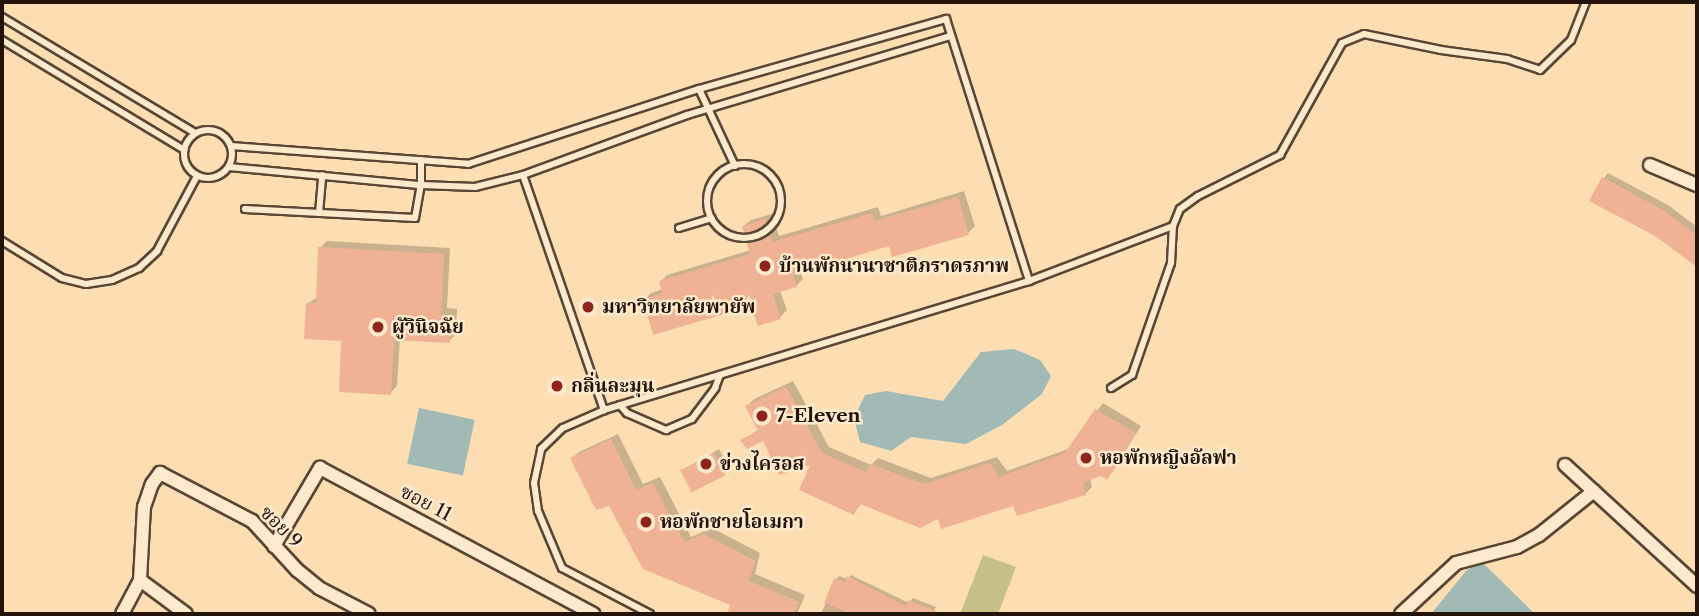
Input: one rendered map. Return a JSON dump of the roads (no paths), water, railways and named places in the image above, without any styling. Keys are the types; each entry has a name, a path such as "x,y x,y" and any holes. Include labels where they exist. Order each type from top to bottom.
{"street":[{"path":"1650,164 1697,185"},
{"path":"1565,465 1697,586"},
{"name":"ซอย 11","path":"274,546 320,468 594,614"},
{"name":"ซอย 9","path":"140,580 144,507 152,484 160,473 252,521 297,570 319,588 369,614"},
{"path":"1401,614 1456,563 1517,547 1539,535 1594,491"},
{"path":"122,614 140,580 186,614"}],"lane":[{"path":"1111,388 1132,375 1171,263 1173,226 1180,208 1198,196 1280,155 1342,43 1364,34 1441,50 1507,59 1540,69 1571,40 1586,2"},
{"path":"2,17 195,133"},
{"path":"950,36 707,109 523,175 475,187 421,186 229,167 212,178 197,176 186,166 184,150 195,133 207,130 216,131 231,145 468,164 699,89 946,19 1029,281"},
{"path":"2,40 184,150"},
{"path":"699,89 735,166"},
{"path":"229,167 231,145"},
{"path":"246,209 415,218 421,186 421,160"},
{"path":"747,164 770,175 781,198 775,222 766,231 742,238 719,228 711,218 707,197 710,186 724,170 735,166 747,164"},
{"path":"319,213 322,175"},
{"path":"523,175 604,410"},
{"path":"2,241 62,278 86,284 112,280 139,268 157,251 197,176"},
{"path":"678,229 711,218"},
{"path":"650,614 562,568 538,511 534,483 541,449 563,428 604,410 1029,281 1173,226"},
{"path":"620,405 627,413 666,430 692,419 715,388 720,375"}],"water":[{"path":"1014,349 1040,360 1051,376 1042,394 1002,425 966,444 911,437 891,451 860,442 854,418 865,395 886,391 943,401 981,352"},
{"path":"419,408 475,420 463,476 407,464"},
{"path":"1481,561 1535,614 1431,614 1466,571"}],"place":[{"name":"บ้านพักนานาชาติภราดรภาพ","path":"765,266"},
{"name":"มหาวิทยาลัยพายัพ","path":"588,307"},
{"name":"ผัูวินิจฉัย","path":"378,327"},
{"name":"กลิ่นละมุน","path":"557,386"},
{"name":"7-Eleven","path":"762,416"},
{"name":"หอพักหญิงอัลฟา","path":"1086,458"},
{"name":"ข่วงไครอส","path":"706,464"},
{"name":"หอพักชายโอเมกา","path":"646,522"}]}
